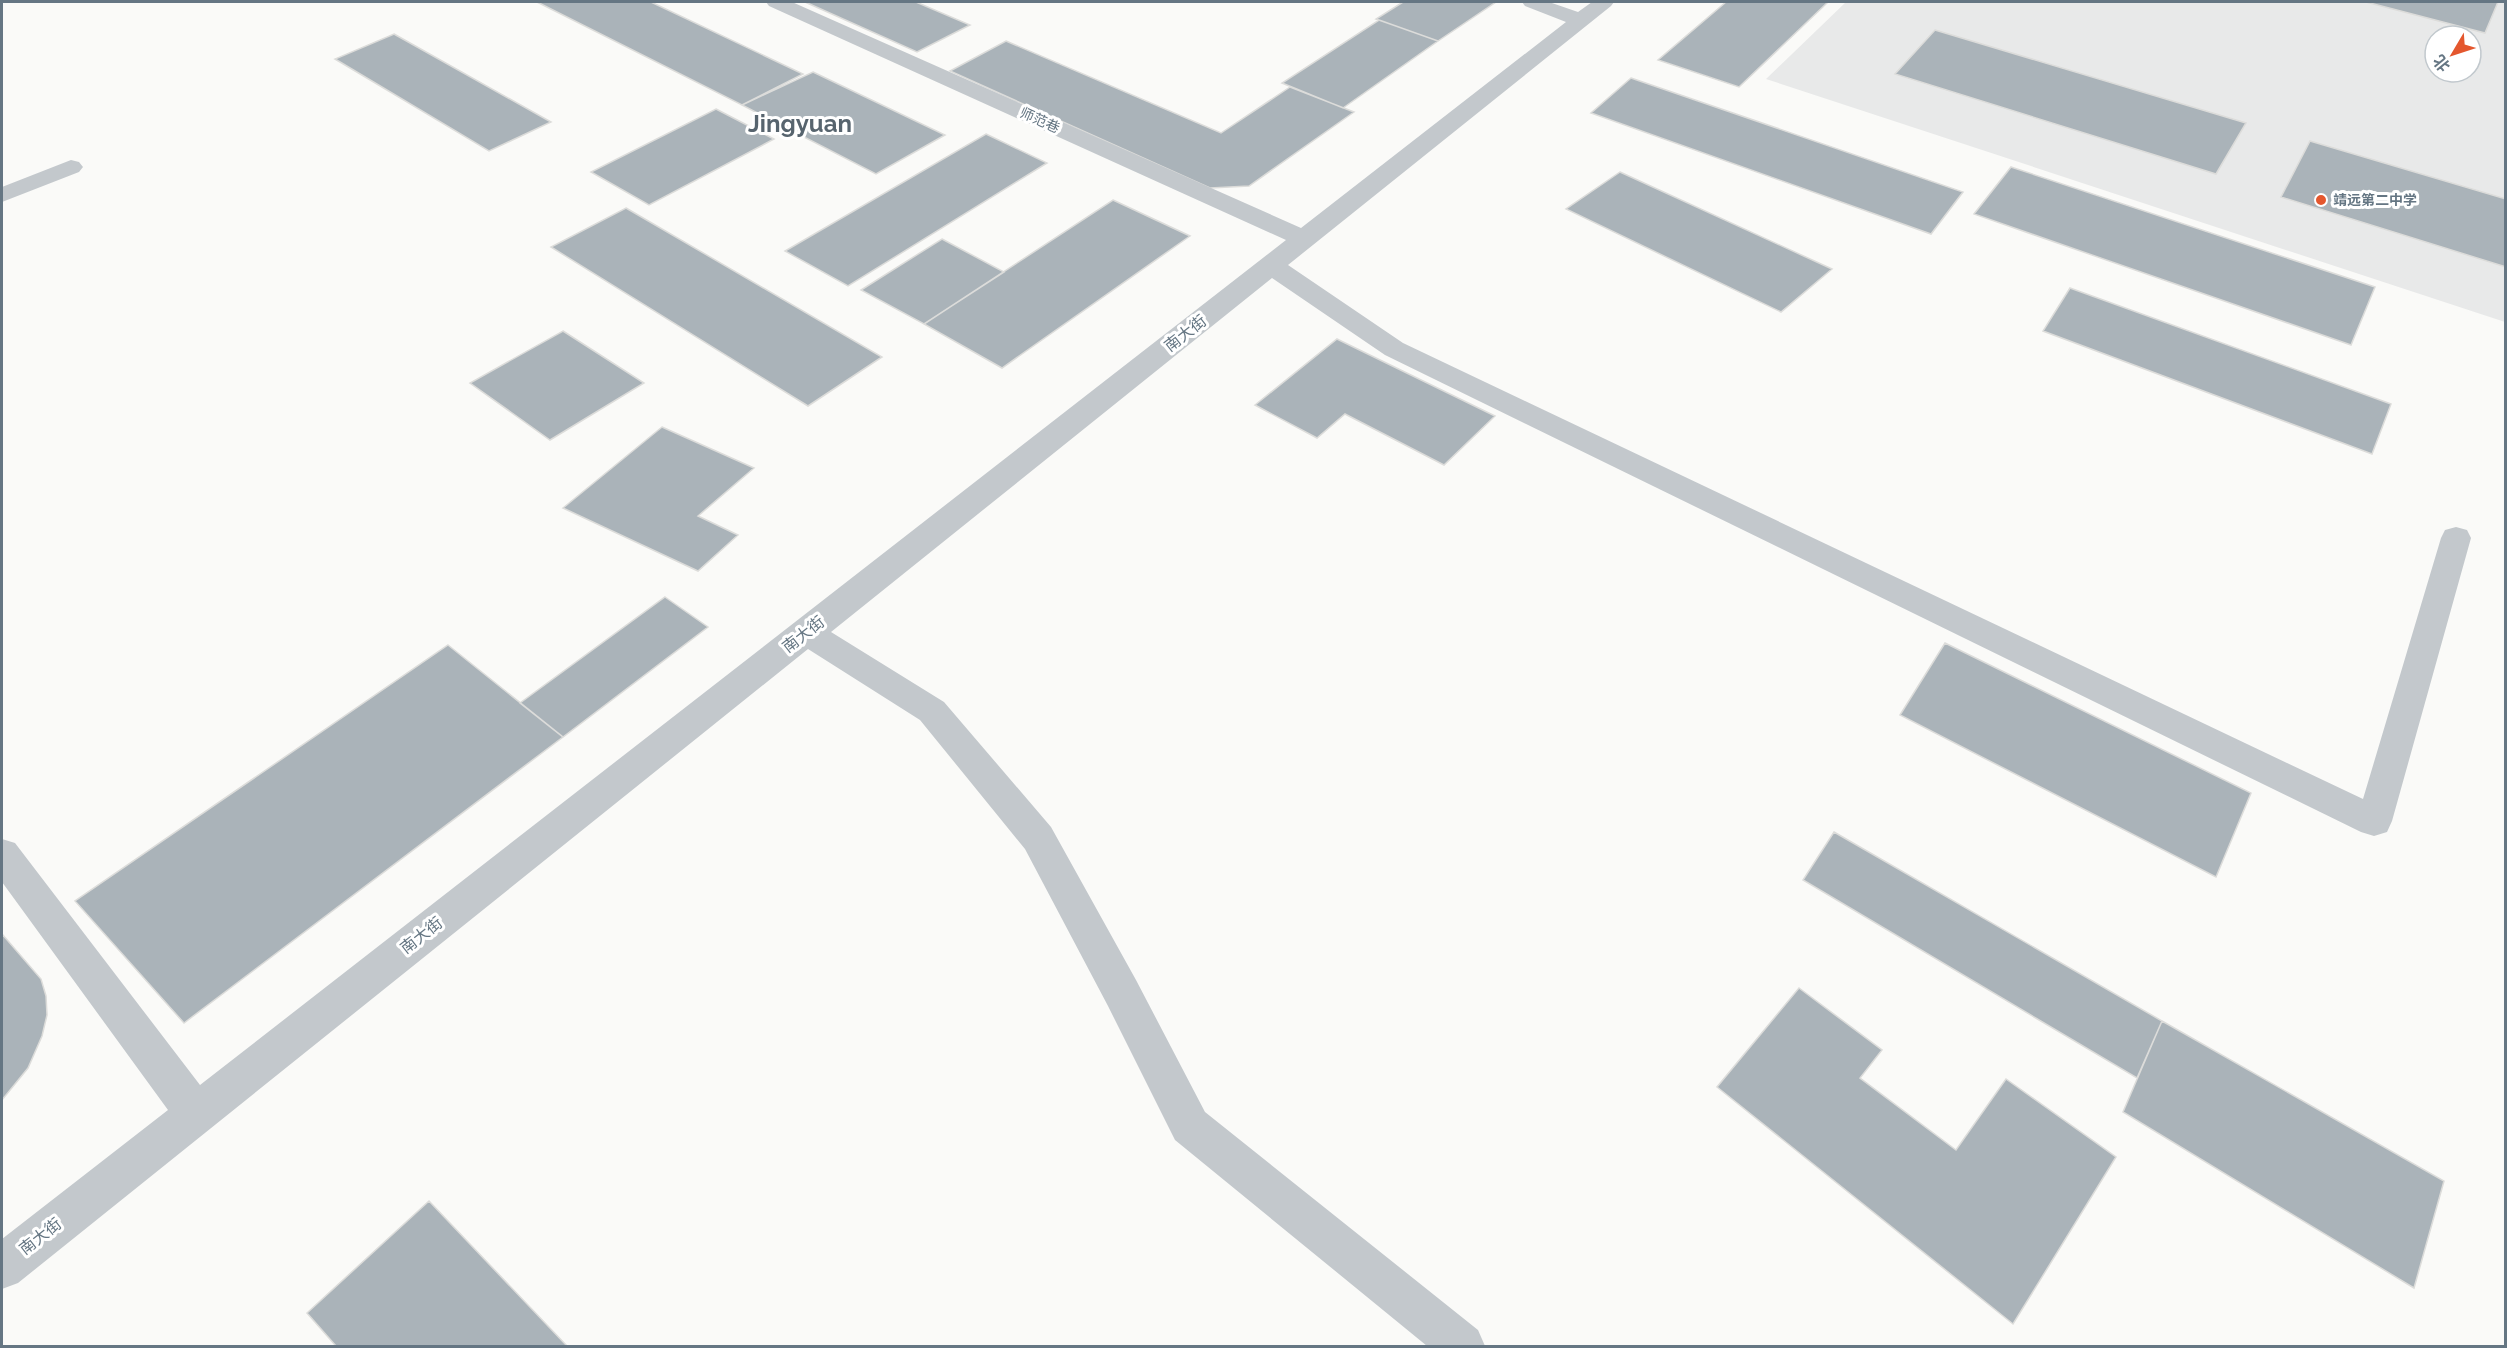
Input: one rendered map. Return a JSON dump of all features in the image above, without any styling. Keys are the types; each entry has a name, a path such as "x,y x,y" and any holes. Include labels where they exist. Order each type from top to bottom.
{"street":[{"name":"师范巷","path":"776,2 1304,239"},
{"path":"1532,2 1592,11"},
{"name":"南大街","path":"2,1267 1592,11"},
{"path":"2,195 71,166"},
{"path":"1271,265 1394,349 2374,821 2456,538"},
{"path":"806,632 932,711 1038,838 1122,993 1190,1126 1462,1347"},
{"path":"2,854 196,1113"}],"shaded area":[{"name":"靖远第二中学","path":"1846,2 2505,2 2505,322 1766,79"}],"building":[{"path":"537,2 651,2 803,74 742,105"},
{"path":"805,2 916,2 970,25 917,52"},
{"path":"1403,2 1496,2 1438,41 1376,19"},
{"path":"1726,2 1828,2 1739,87 1658,60"},
{"path":"2366,2 2498,2 2485,33 2483,32 2483,24 2450,24"},
{"path":"1379,20 1438,41 1343,108 1282,83"},
{"path":"1935,30 2246,123 2216,174 1895,74"},
{"path":"394,34 551,122 489,151 335,59"},
{"path":"1006,41 1221,133 1290,87 1354,112 1249,186 1210,188 950,71"},
{"path":"813,72 945,135 876,174 742,105"},
{"path":"1631,78 1963,192 1931,234 1591,113"},
{"path":"716,109 774,139 649,205 591,172"},
{"path":"986,134 1047,163 848,286 785,251"},
{"path":"2310,141 2506,199 2506,267 2281,197"},
{"path":"2011,167 2375,287 2351,345 1974,214"},
{"path":"1620,172 1832,269 1781,312 1566,209"},
{"path":"1113,200 1190,236 1002,368 924,324"},
{"path":"626,208 882,357 808,406 551,247"},
{"path":"942,239 1004,272 924,324 861,290"},
{"path":"2070,288 2391,404 2372,454 2043,331"},
{"path":"563,331 644,383 550,440 470,383"},
{"path":"1337,339 1495,416 1444,465 1345,414 1317,438 1255,405"},
{"path":"662,427 754,468 698,516 738,535 698,571 563,508"},
{"path":"665,597 708,627 563,737 520,703"},
{"path":"1945,643 2251,793 2216,877 1900,715"},
{"path":"448,645 563,737 184,1023 75,901"},
{"path":"1834,832 2162,1021 2137,1078 1803,880"},
{"path":"2,934 41,979 46,996 47,1015 42,1036 28,1068 2,1100"},
{"path":"1799,988 1882,1050 1860,1078 1956,1150 2006,1079 2116,1157 2013,1324 1717,1087"},
{"path":"2162,1021 2444,1181 2414,1288 2123,1112"},
{"path":"429,1201 567,1346 336,1346 307,1313"}],"place":[{"name":"靖远第二中学","path":"2321,200"}],"district":[{"name":"Jingyuan","path":"800,124"}]}
